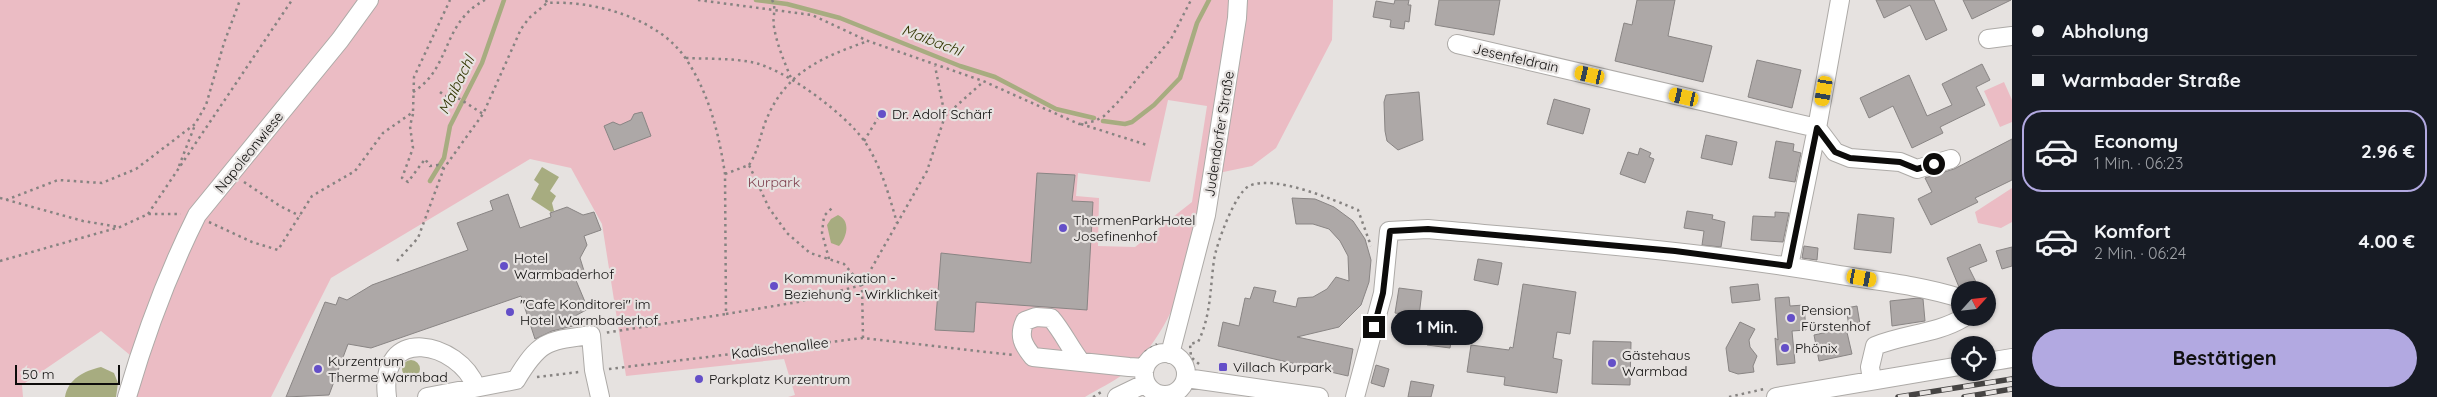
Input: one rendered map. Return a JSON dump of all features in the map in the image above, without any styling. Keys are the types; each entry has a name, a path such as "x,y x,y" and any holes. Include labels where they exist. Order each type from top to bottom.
{"street":[{"name":"Napoleonwiese","path":"126,397 153,318 181,247 197,215 340,40 369,0"},
{"name":"Judendorfer Straße","path":"1170,354 1206,215 1237,18 1238,0"},
{"path":"1789,266 1817,128 1840,0"},
{"path":"1988,39 2012,36"},
{"name":"Jesenfeldrain","path":"1457,44 1817,128"},
{"path":"1817,128 1835,152 1850,158 1900,162 1917,169 1951,160"},
{"path":"1356,397 1383,293 1390,231 1428,229 1675,251 1789,266 1935,291 1951,295"},
{"path":"1082,362 1067,344 1060,328 1052,318 1036,317 1025,321 1020,331 1024,347 1033,357 1082,362 1141,373 1155,393 1168,396 1180,390 1186,378 1186,372 1181,360 1164,353 1152,358 1141,373 1117,397"},
{"path":"1872,380 1870,367 1875,346 1890,340 1939,329 1951,324"},
{"path":"427,397 516,380 530,356 552,341 591,335 594,370 600,397"},
{"path":"387,397 385,383 389,364 400,352 416,347 439,352 460,363 469,373 476,387"},
{"path":"1996,361 2012,358"},
{"path":"1776,397 1951,367"},
{"path":"1186,378 1319,397"}],"path":[{"path":"177,172 196,124 206,105 224,43 240,0"},
{"path":"148,214 292,0"},
{"path":"444,168 438,165 430,166 425,159 408,182 402,178 413,148 410,126 414,112 414,78 450,0"},
{"path":"413,92 421,87 438,66 454,27 472,7 485,0"},
{"path":"698,0 812,14 868,41 983,81 1079,124 1147,146"},
{"path":"772,0 775,6 774,25 782,55 792,79"},
{"path":"1079,124 1096,121 1104,116 1171,39 1191,0"},
{"path":"397,261 418,238 444,168 483,114 521,29 546,1 571,1 617,11 663,36 686,58 707,100 718,134 725,174 726,314"},
{"path":"725,174 748,165 760,144 766,120 778,95 792,79 819,60 868,41"},
{"path":"686,58 752,62 792,79 828,106 864,141 886,185 897,223"},
{"path":"934,65 945,116"},
{"path":"863,338 862,285 927,171 945,116 983,81"},
{"path":"440,92 445,96 460,99 483,114"},
{"path":"0,261 120,228 148,214 197,215 219,228 278,250 312,196 355,171 383,133 414,112"},
{"path":"864,141 878,118"},
{"path":"6,200 58,180 102,183 136,169 196,124"},
{"path":"748,165 769,208 787,233 810,253 844,264 862,285"},
{"path":"230,175 254,187 280,206 300,216"},
{"path":"1205,367 1197,364 1191,357 1190,344 1198,342 1202,334 1210,305 1214,259 1228,216 1247,187 1258,183 1287,186 1320,194 1358,210 1374,254"},
{"path":"0,198 83,221 120,228"},
{"path":"828,259 822,233 824,216 832,208"},
{"path":"591,335 798,302 862,285"},
{"name":"Kadischenallee","path":"516,380 863,338 1033,357"},
{"path":"1141,373 1144,353 1158,343 1160,338"}],"green space":[{"name":"Kurpark","path":"0,0 1333,0 1332,40 1276,148 1252,166 1209,175 1198,229 1183,282 1173,307 1160,331 1145,353 1125,373 1085,397 788,397 795,395 784,359 626,376 602,224 571,168 530,159 331,278 271,397 135,397 142,365 101,331 22,385 23,397 0,397","holes":["1168,100 1207,106 1192,202 1135,247 1098,246 1099,198 1076,196 1078,173 1150,182"]},
{"path":"2004,82 2012,100 2012,122 2000,127 1984,91"},
{"path":"2012,188 2012,222 2001,228 1978,223 1975,212"}],"shaded area":[{"path":"542,167 559,177 550,191 556,196 552,203 554,211 551,212 531,199 539,184 534,180"},
{"path":"838,215 845,221 846,225 846,234 839,246 831,243 827,225 831,219"},
{"path":"411,360 417,363 420,369 417,375 411,378 405,375 402,369 405,363"},
{"path":"101,367 114,373 118,383 116,397 65,397 73,381 89,371"}],"building":[{"path":"1395,0 1409,0 1408,5 1411,5 1409,22 1405,21 1404,29 1390,27 1391,20 1373,17 1376,1 1394,4"},
{"path":"1439,0 1500,0 1494,35 1435,25"},
{"path":"1637,0 1675,0 1668,36 1712,46 1703,82 1615,61 1624,23 1632,25"},
{"path":"1876,0 1934,0 1947,30 1926,40 1910,5 1884,18"},
{"path":"1963,0 2011,0 1972,19"},
{"path":"1757,60 1801,70 1792,108 1748,97"},
{"path":"1982,64 1990,80 1976,87 1985,105 1940,127 1943,133 1912,148 1893,106 1869,118 1860,98 1909,75 1927,116 1952,105 1942,84"},
{"path":"1419,92 1423,140 1398,150 1387,141 1384,102 1386,95"},
{"path":"1554,99 1590,109 1583,134 1547,124"},
{"path":"642,112 651,136 614,150 604,126 613,122 620,125 631,120 634,114"},
{"path":"1706,135 1737,142 1732,165 1701,158"},
{"path":"2012,139 2012,180 1975,198 1978,202 1931,225 1918,199 1932,192 1925,178 1954,169"},
{"path":"1776,141 1794,144 1793,151 1801,153 1795,182 1769,178"},
{"path":"1640,148 1651,153 1649,157 1654,159 1645,183 1620,174 1628,152 1638,155"},
{"name":"ThermenParkHotel Josefinenhof","path":"1037,173 1075,175 1072,201 1093,202 1087,310 976,302 974,332 935,330 941,253 1031,263"},
{"name":"Hotel Warmbaderhof","path":"508,194 520,228 551,217 550,213 567,207 583,215 594,212 601,230 584,236 587,245 580,258 585,274 575,278 588,309 575,316 577,325 552,331 535,339 521,296 371,348 348,344 329,395 286,397 325,302 336,305 339,297 347,300 372,285 468,250 457,223 493,210 490,201"},
{"path":"1292,198 1315,199 1334,207 1353,221 1365,239 1371,260 1369,282 1361,305 1339,327 1297,337 1353,349 1348,376 1218,346 1223,322 1239,326 1245,298 1250,299 1254,287 1276,291 1273,302 1296,307 1298,298 1313,297 1327,289 1336,277 1349,281 1348,256 1340,241 1329,229 1313,224 1296,224"},
{"path":"1687,211 1713,215 1712,219 1725,222 1721,247 1702,245 1704,231 1684,228"},
{"path":"1775,212 1789,213 1783,242 1751,240 1753,216 1775,217"},
{"path":"1858,214 1894,218 1891,253 1854,249"},
{"path":"1980,244 1987,261 1969,268 1976,281 1957,281 1947,258"},
{"path":"1804,246 1818,248 1817,260 1802,258"},
{"path":"2012,247 2012,266 2002,269 1996,251"},
{"path":"1478,259 1502,263 1498,285 1474,280"},
{"path":"1523,284 1576,292 1570,334 1557,332 1553,358 1562,360 1557,393 1504,385 1505,377 1467,372 1471,345 1509,350 1510,347 1513,348"},
{"path":"1758,284 1760,300 1732,303 1730,287"},
{"path":"1399,288 1422,291 1419,316 1395,313"},
{"name":"Pension Fürstenhof","path":"1789,297 1790,306 1804,305 1806,330 1792,331 1795,363 1777,365 1775,338 1778,340 1775,298"},
{"path":"1923,299 1925,321 1892,326 1890,301"},
{"path":"1857,306 1860,324 1849,326 1846,308"},
{"path":"1430,320 1454,324 1450,348 1427,345"},
{"path":"1740,322 1755,329 1749,340 1750,347 1757,356 1753,366 1754,372 1738,374 1729,371 1726,348"},
{"path":"1846,328 1852,354 1819,361 1814,335"},
{"name":"Gästehaus Warmbad","path":"1593,341 1631,342 1630,385 1592,384"},
{"path":"1376,365 1389,369 1384,387 1371,383"},
{"path":"1411,381 1434,385 1431,397 1408,397"}],"waterway":[{"name":"Maibachl","path":"430,181 444,158 450,126 482,63 504,0"},
{"name":"Maibachl","path":"756,0 787,4 840,18 960,66 995,77 1056,109 1094,118"},
{"name":"Maibachl","path":"1103,121 1125,124 1132,122 1154,105 1180,78 1197,23 1209,0"}],"railway":[{"path":"1898,397 2012,379"},
{"path":"1964,397 2012,389"}],"place":[{"name":"Dr. Adolf Schärf","path":"882,114"},
{"name":"ThermenParkHotel Josefinenhof","path":"1063,228"},
{"name":"Hotel Warmbaderhof","path":"504,266"},
{"name":"Kommunikation - Beziehung - Wirklichkeit","path":"774,286"},
{"name":"\"Cafe Konditorei\" im Hotel Warmbaderhof","path":"510,312"},
{"name":"Pension Fürstenhof","path":"1791,318"},
{"name":"Phönix","path":"1785,348"},
{"name":"Gästehaus Warmbad","path":"1612,363"},
{"name":"Villach Kurpark","path":"1223,367"},
{"name":"Kurzentrum Therme Warmbad","path":"318,369"},
{"name":"Parkplatz Kurzentrum","path":"699,379"}],"route":[{"path":"1374,327 1383,293 1390,231 1428,229 1675,251 1789,266 1817,128 1835,152 1850,158 1900,162 1917,169 1934,164"}]}
